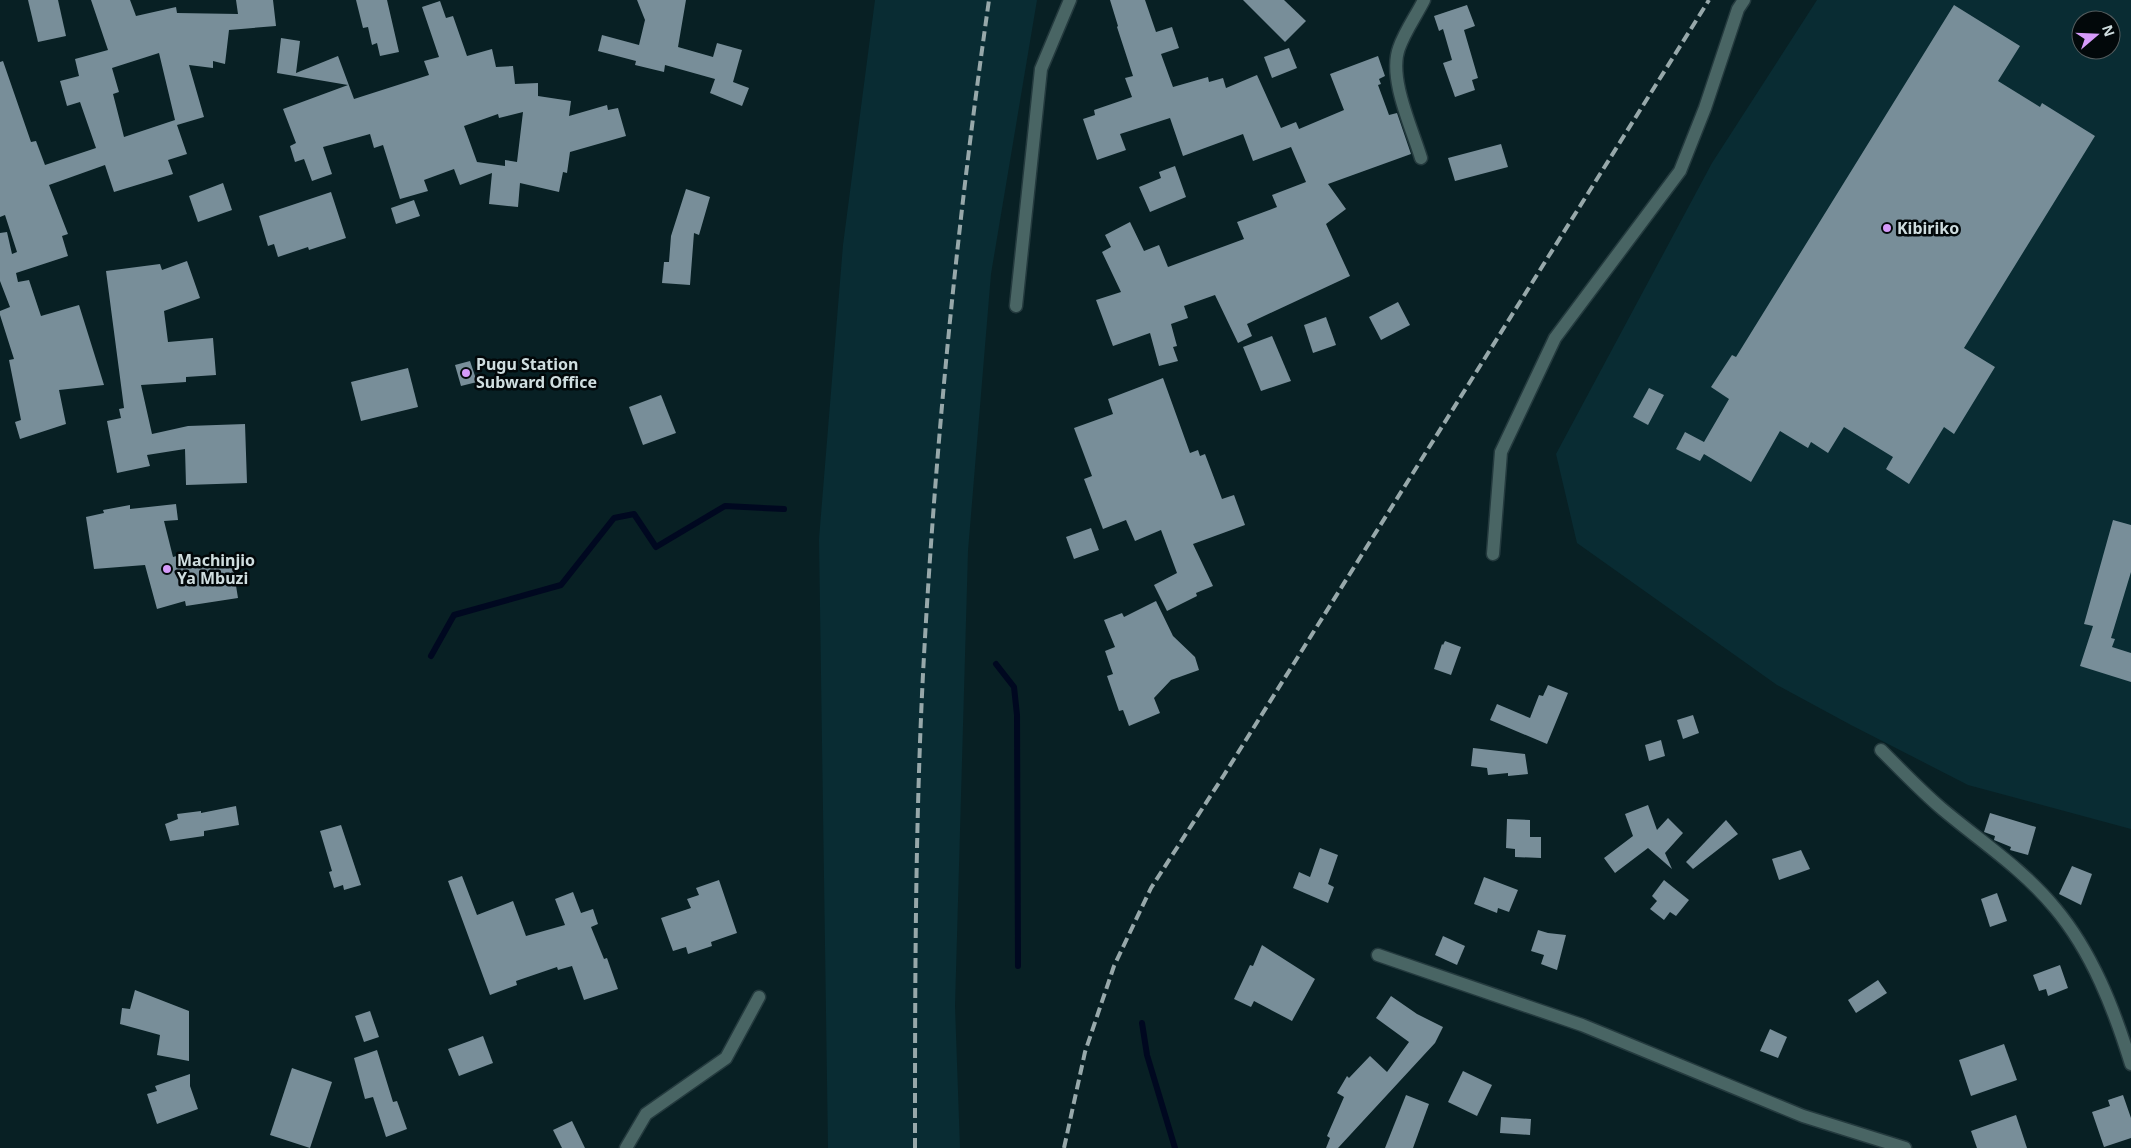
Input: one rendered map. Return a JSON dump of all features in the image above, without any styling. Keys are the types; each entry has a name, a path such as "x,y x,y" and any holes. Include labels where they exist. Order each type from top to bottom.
{"street":[{"path":"1016,306 1041,69 1070,0"},
{"path":"1421,158 1398,85 1396,66 1398,50 1424,0"},
{"path":"1493,554 1500,452 1554,338 1680,171 1705,108 1738,9 1744,0"},
{"path":"1881,750 1942,809 2020,871 2056,909 2092,963 2121,1032 2131,1064"},
{"path":"1378,956 1582,1025 1803,1116 1905,1148"},
{"path":"626,1148 646,1114 726,1058 759,997"}],"shaded area":[{"path":"875,0 1037,0 991,274 968,551 955,1006 960,1148 828,1148 819,539 843,245"},
{"path":"1817,0 2131,0 2131,829 1968,785 1777,685 1577,543 1556,454 1712,163"}],"building":[{"path":"28,0 58,0 66,36 38,42"},
{"path":"91,0 130,0 136,16 176,7 177,13 238,14 236,0 273,0 276,26 229,30 225,64 213,61 213,68 189,65 204,117 177,125 187,154 168,160 173,174 114,192 105,165 49,185 68,234 62,236 68,256 16,273 18,282 29,280 41,316 79,305 104,385 59,390 66,424 20,439 15,422 21,420 9,360 14,359 0,315 0,311 10,307 0,281 0,233 7,232 12,254 17,252 5,215 0,217 0,62 3,61 31,142 36,141 45,165 96,148 80,102 67,106 60,81 79,76 75,59 108,50","holes":["159,53 175,120 124,137 113,94 119,92 112,68"]},
{"path":"356,0 387,0 399,52 380,56 377,43 372,45 368,27 363,28"},
{"path":"637,0 686,0 678,47 713,57 717,43 742,50 733,82 749,88 742,106 710,93 715,79 665,65 664,72 635,65 636,61 598,51 602,35 639,45 645,20"},
{"path":"1110,0 1145,0 1156,32 1172,27 1179,48 1161,54 1173,87 1208,77 1209,82 1223,78 1226,88 1257,75 1281,128 1296,122 1299,129 1344,110 1330,74 1378,56 1385,76 1379,79 1381,84 1378,85 1389,115 1397,113 1411,154 1328,184 1346,209 1326,224 1350,276 1247,324 1252,336 1238,343 1215,295 1184,306 1188,318 1171,324 1177,346 1173,347 1178,361 1159,366 1150,333 1113,346 1096,300 1121,292 1102,252 1111,247 1105,235 1130,222 1144,251 1159,245 1168,267 1244,239 1237,222 1277,207 1272,195 1306,182 1291,147 1253,161 1243,134 1183,156 1170,118 1120,134 1126,150 1097,160 1083,119 1095,115 1094,110 1132,97 1125,78 1133,76"},
{"path":"1243,0 1284,0 1306,21 1285,42"},
{"path":"440,1 446,18 453,16 467,56 492,49 496,67 513,66 515,84 538,83 538,96 571,101 569,116 607,105 608,110 618,108 626,136 570,152 567,173 563,172 559,192 520,183 518,207 489,204 492,173 460,185 454,169 424,180 428,191 400,199 383,145 374,148 370,134 323,147 332,174 312,181 304,159 295,162 290,146 296,143 283,109 348,85 277,73 281,38 300,41 296,73 338,56 354,99 429,75 424,61 439,57 422,7","holes":["523,112 517,162 505,160 505,166 477,162 464,126 498,114 499,118"]},
{"path":"1467,5 1475,26 1464,30 1478,78 1472,80 1475,90 1455,97 1443,63 1452,60 1443,29 1439,31 1434,16"},
{"path":"1954,5 2020,46 1998,81 2040,107 2042,103 2095,136 1964,348 1995,367 1954,434 1944,427 1909,484 1886,469 1893,457 1844,427 1828,453 1811,442 1808,448 1780,431 1751,482 1704,454 1700,461 1676,449 1685,432 1704,442 1729,399 1711,387 1732,355 1736,357"},
{"path":"1289,48 1297,68 1272,78 1264,57"},
{"path":"1501,144 1508,167 1455,181 1448,158"},
{"path":"1175,166 1186,197 1150,212 1139,187 1161,178 1159,172"},
{"path":"223,183 232,210 198,222 189,196"},
{"path":"686,189 710,197 699,235 694,233 690,285 662,283 664,262 669,262 671,236"},
{"path":"331,192 346,238 309,250 308,247 278,257 274,244 268,246 259,216"},
{"path":"414,200 420,216 396,224 391,208"},
{"path":"187,261 200,298 164,311 168,342 213,338 216,375 186,377 186,382 141,385 152,434 188,426 245,424 247,483 186,485 185,449 147,455 150,466 117,473 107,421 121,418 119,409 124,408 106,271 160,264 162,270"},
{"path":"1398,302 1410,325 1381,340 1369,317"},
{"path":"1326,317 1336,345 1313,353 1304,325"},
{"path":"1272,336 1291,381 1261,391 1243,347"},
{"name":"Pugu Station Subward Office","path":"470,361 477,382 461,386 455,365"},
{"path":"408,368 418,407 361,421 351,382"},
{"path":"1163,378 1190,453 1198,450 1200,456 1205,454 1222,499 1234,495 1245,525 1193,544 1213,586 1196,593 1197,596 1167,611 1154,585 1177,573 1161,530 1135,541 1126,520 1103,529 1084,479 1092,476 1074,428 1113,414 1108,399"},
{"path":"1649,388 1664,395 1648,425 1633,417"},
{"path":"661,395 676,433 643,445 629,407"},
{"path":"176,504 178,520 164,521 173,557 184,554 187,567 232,561 238,598 186,606 185,601 157,609 145,565 94,569 86,517 104,513 103,510 130,505 130,509"},
{"path":"2113,520 2131,525 2131,572 2111,638 2115,639 2112,647 2131,653 2131,682 2080,666 2093,626 2084,624"},
{"path":"1091,528 1099,550 1074,559 1066,537"},
{"path":"1156,601 1173,636 1195,657 1199,670 1171,680 1154,698 1160,713 1129,726 1123,710 1119,711 1107,676 1113,674 1105,651 1115,647 1104,620 1122,613 1124,617"},
{"path":"1445,641 1461,647 1451,675 1434,669 1442,644"},
{"path":"1548,685 1568,693 1547,744 1490,720 1497,704 1530,718 1539,695 1543,696"},
{"path":"1693,715 1699,733 1683,739 1677,720"},
{"path":"1661,740 1665,756 1649,761 1645,745"},
{"path":"1473,748 1525,754 1528,774 1488,775 1487,768 1471,766"},
{"path":"1648,805 1657,830 1668,818 1683,833 1665,853 1672,869 1648,848 1615,873 1604,858 1633,836 1625,814"},
{"path":"236,806 239,825 204,831 204,836 170,841 165,824 178,819 177,814 201,811 201,813"},
{"path":"1990,813 2036,827 2028,855 2010,850 2011,847 1994,840 1995,836 1984,832"},
{"path":"1507,819 1530,820 1530,837 1541,837 1541,858 1515,857 1515,849 1506,848"},
{"path":"1726,820 1738,834 1693,869 1686,862"},
{"path":"341,825 361,885 344,890 343,885 334,888 329,872 332,871 320,831"},
{"path":"1320,848 1338,855 1328,884 1334,887 1328,903 1293,888 1299,872 1310,877"},
{"path":"1801,850 1810,869 1779,880 1772,859"},
{"path":"2072,866 2092,874 2081,905 2059,894"},
{"path":"462,876 477,915 513,901 526,936 565,925 555,899 573,892 581,913 593,909 598,924 591,927 604,959 607,958 618,989 584,1000 572,966 558,970 557,967 516,981 517,985 490,995 448,881"},
{"path":"1484,877 1518,890 1509,912 1498,908 1497,913 1474,904"},
{"path":"719,880 737,933 711,942 712,946 688,954 686,947 673,951 661,918 691,908 687,899 699,895 696,888"},
{"path":"1664,880 1689,900 1676,916 1670,912 1664,920 1650,909 1657,901 1652,896"},
{"path":"1997,893 2007,921 1990,927 1981,899"},
{"path":"1538,930 1566,935 1557,970 1541,964 1544,955 1531,951"},
{"path":"1443,936 1465,946 1457,965 1435,955"},
{"path":"1262,945 1315,979 1292,1021 1254,1001 1251,1007 1234,999 1250,965 1253,966"},
{"path":"2060,965 2068,988 2048,996 2046,989 2039,991 2033,975"},
{"path":"1878,980 1887,993 1856,1013 1848,1000"},
{"path":"135,990 189,1011 189,1061 157,1055 160,1035 120,1024 122,1008 130,1009"},
{"path":"1391,996 1417,1014 1443,1027 1435,1043 1338,1148 1326,1148 1330,1138 1327,1136 1344,1097 1337,1093 1347,1076 1349,1078 1370,1056 1387,1072 1409,1042 1376,1018"},
{"path":"370,1011 379,1037 364,1042 355,1016"},
{"path":"1770,1029 1787,1037 1778,1058 1760,1051"},
{"path":"483,1036 493,1063 459,1076 448,1049"},
{"path":"2004,1044 2017,1080 1971,1096 1959,1060"},
{"path":"377,1050 393,1102 397,1101 407,1129 386,1137 373,1097 365,1099 354,1058"},
{"path":"292,1068 332,1082 310,1148 270,1135"},
{"path":"1463,1071 1492,1085 1477,1116 1448,1102"},
{"path":"190,1074 190,1086 198,1109 157,1124 147,1094 157,1091 155,1086"},
{"path":"1406,1095 1429,1104 1413,1148 1385,1148"},
{"path":"2123,1095 2131,1118 2131,1138 2104,1147 2092,1112 2110,1106 2108,1100"},
{"path":"2016,1115 2027,1148 1977,1148 1971,1131"},
{"path":"1501,1117 1531,1119 1530,1135 1500,1133"},
{"path":"572,1121 585,1148 562,1148 553,1130"}],"waterway":[{"path":"431,656 454,615 561,585 614,518 634,514 656,547 725,506 784,509"},
{"path":"996,664 1014,687 1017,715 1018,966"},
{"path":"1142,1023 1147,1055 1175,1148"}],"railway":[{"path":"915,1148 917,852 920,733 928,589 941,420 957,252 989,0"},
{"path":"1064,1148 1085,1052 1114,966 1151,888 1224,775 1709,0"}],"place":[{"name":"Kibiriko","path":"1887,228"},
{"name":"Pugu Station Subward Office","path":"466,373"},
{"name":"Machinjio Ya Mbuzi","path":"167,569"}]}
